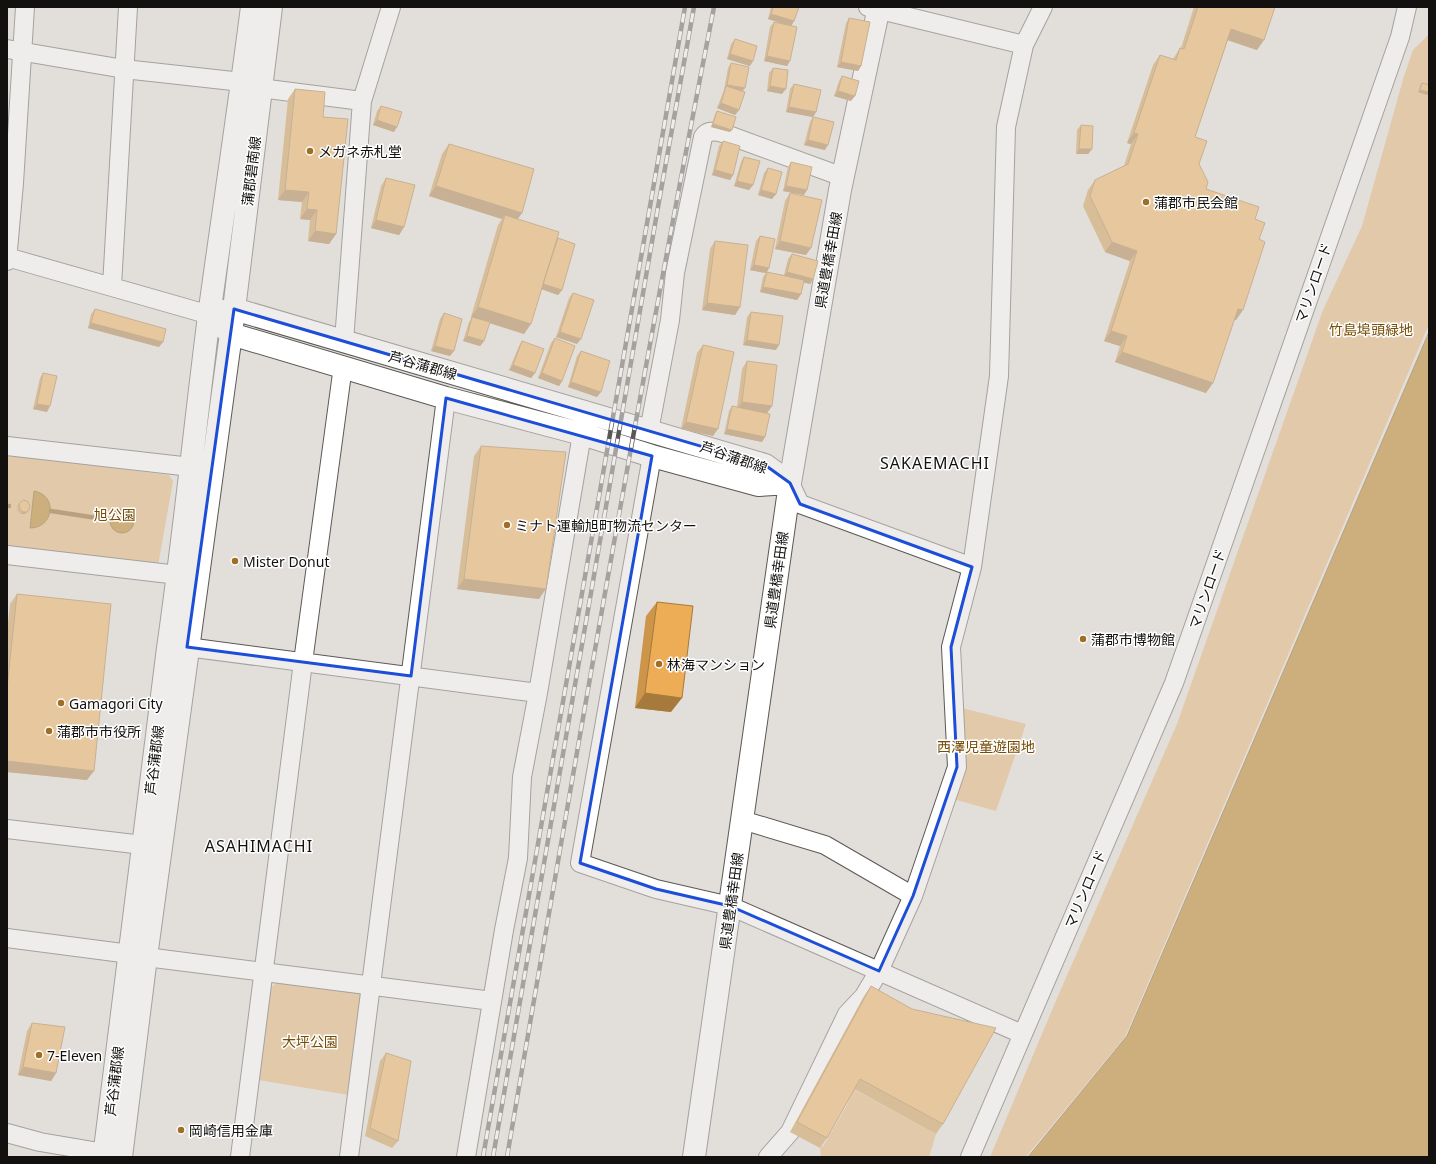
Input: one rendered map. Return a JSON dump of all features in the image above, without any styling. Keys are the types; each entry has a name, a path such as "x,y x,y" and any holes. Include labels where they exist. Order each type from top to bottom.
{"main road":[{"name":"蒲郡碧南線","path":"231,334 251,85 252,7"},
{"name":"蒲郡碧南線","path":"210,315 251,85 271,7"},
{"name":"県道豊橋幸田線","path":"694,1157 790,483 843,177 875,8"},
{"path":"210,315 234,309"},
{"name":"芦谷蒲郡線","path":"234,309 765,465 790,483"},
{"name":"芦谷蒲郡線","path":"210,315 231,334 343,366 446,398 582,434 652,456 758,485 790,483"},
{"name":"芦谷蒲郡線","path":"138,955 143,846 210,315"},
{"name":"芦谷蒲郡線","path":"111,1156 138,955 187,647 231,334"}],"street":[{"path":"24,7 14,51 7,258 112,286 210,315"},
{"path":"112,286 128,7"},
{"path":"344,341 362,101 391,7"},
{"path":"768,1157 790,1132 847,1014 864,996 879,971 913,896 957,767 950,647 972,567 999,376 1006,127 1024,45 1043,7"},
{"name":"マリンロード","path":"970,1157 1174,682 1400,37 1407,7"},
{"path":"875,8 1024,45"},
{"path":"14,51 124,69 362,101"},
{"path":"650,431 670,320 675,273 703,137 706,132 720,132 843,177"},
{"path":"240,1157 265,971 303,662 343,366"},
{"path":"349,1157 446,398"},
{"path":"466,1157 518,858 522,777 538,693 582,434"},
{"path":"7,446 191,467"},
{"path":"652,456 580,864 656,890 730,906 1022,1034"},
{"path":"790,483 800,504 972,567"},
{"path":"7,555 178,575"},
{"path":"187,647 538,693"},
{"path":"742,820 826,845 913,896"},
{"path":"7,829 143,846"},
{"path":"7,938 492,1001"},
{"path":"7,1133 40,1142 111,1156"}],"highlighted area":[{"path":"234,309 765,465 790,483 800,504 972,567 951,647 957,767 913,896 879,971 730,906 656,889 580,863 652,456 446,398 411,676 187,647"}],"green space":[{"name":"竹島埠頭緑地","path":"1429,34 1429,324 1125,1037 1026,1157 990,1157 1058,996 1177,724 1323,310 1362,226 1404,76 1413,50"},
{"name":"旭公園","path":"7,455 169,475 173,481 158,566 7,547"},
{"name":"西澤児童遊園地","path":"954,706 1026,724 996,811 946,797"},
{"name":"大坪公園","path":"278,982 362,987 349,1095 258,1080 271,987"},
{"path":"853,1089 936,1134 929,1157 821,1157 820,1148 824,1145 847,1105"}],"shaded area":[{"path":"1429,332 1429,1157 1028,1157 1127,1036"},
{"path":"34,491 42,494 47,499 50,505 50,511 48,518 44,523 38,527 30,528"},
{"path":"122,509 130,513 134,521 130,529 122,533 114,529 110,521 114,513"}],"building":[{"path":"773,7 799,7 794,21 771,14"},
{"name":"蒲郡市民会館","path":"1198,7 1275,7 1264,40 1231,29 1195,137 1207,141 1199,164 1208,182 1206,189 1259,207 1255,219 1265,223 1259,239 1265,242 1243,310 1238,309 1213,383 1122,352 1127,336 1111,331 1137,251 1112,242 1090,196 1095,180 1128,164 1138,134 1134,133 1160,55 1176,60 1180,48 1184,49"},
{"path":"849,18 870,22 861,66 841,62"},
{"path":"774,22 797,27 790,61 767,56"},
{"path":"735,39 757,46 753,61 730,54"},
{"path":"731,63 749,67 745,88 727,85"},
{"path":"773,68 788,70 786,89 770,86"},
{"path":"842,76 859,81 855,96 838,91"},
{"path":"1422,83 1429,85 1429,92 1420,90"},
{"path":"794,84 821,90 816,112 789,107"},
{"path":"726,86 745,92 739,110 721,103"},
{"path":"295,89 325,92 323,117 348,119 336,234 315,231 317,210 307,209 309,192 285,190"},
{"path":"381,106 402,112 397,127 377,120"},
{"path":"717,111 736,117 732,130 713,124"},
{"path":"813,117 834,122 828,145 808,140"},
{"path":"1081,125 1093,126 1092,149 1079,149"},
{"path":"723,141 740,146 733,175 715,170"},
{"path":"449,144 534,169 522,213 436,186"},
{"path":"744,157 760,161 753,185 737,181"},
{"path":"791,162 812,167 807,190 786,186"},
{"path":"768,168 782,172 776,194 761,190"},
{"path":"386,178 415,185 404,227 376,220"},
{"path":"790,193 822,200 811,248 780,241"},
{"path":"505,215 559,232 531,324 478,307"},
{"path":"760,236 775,239 769,268 754,265"},
{"path":"558,238 575,244 562,290 543,284"},
{"path":"715,241 748,245 740,307 707,303"},
{"path":"792,254 818,261 813,279 787,272"},
{"path":"767,272 804,280 801,294 763,287"},
{"path":"573,293 594,300 581,339 560,332"},
{"path":"95,309 166,329 163,342 91,323"},
{"path":"751,312 783,316 779,345 747,340"},
{"path":"444,313 462,319 454,351 435,346"},
{"path":"472,317 490,322 484,341 467,336"},
{"path":"555,338 575,346 562,381 542,373"},
{"path":"522,341 544,349 535,373 513,365"},
{"path":"703,345 734,352 718,429 686,422"},
{"path":"581,351 610,361 601,392 571,382"},
{"path":"747,361 777,365 772,406 742,402"},
{"path":"43,373 57,376 50,406 37,404"},
{"path":"732,406 770,414 765,437 727,429"},
{"name":"ミナト運輸旭町物流センター","path":"481,446 566,452 546,589 464,579"},
{"path":"23,500 27,501 30,506 27,512 23,512 20,509 19,504"},
{"name":"蒲郡市市役所","path":"17,594 111,604 94,771 7,761 7,688"},
{"name":"林海マンション","path":"657,602 693,606 682,698 645,693"},
{"path":"871,986 912,1009 996,1028 943,1124 860,1079 827,1138 797,1122"},
{"name":"7-Eleven","path":"32,1023 65,1027 56,1073 23,1067"},
{"path":"386,1053 411,1061 398,1141 370,1128"}],"waterway":[{"path":"51,511 110,520"}],"railway":[{"path":"483,1157 685,7"},
{"path":"493,1157 694,7"},
{"path":"507,1157 633,437 714,7"}],"place":[{"name":"メガネ赤札堂","path":"310,151"},
{"name":"蒲郡市民会館","path":"1146,202"},
{"name":"ミナト運輸旭町物流センター","path":"507,525"},
{"name":"Mister Donut","path":"235,561"},
{"name":"蒲郡市博物館","path":"1083,639"},
{"name":"林海マンション","path":"659,664"},
{"name":"Gamagori City","path":"61,703"},
{"name":"蒲郡市市役所","path":"49,731"},
{"name":"7-Eleven","path":"39,1055"},
{"name":"岡崎信用金庫","path":"181,1130"}],"district":[{"name":"SAKAEMACHI","path":"935,463"},
{"name":"ASAHIMACHI","path":"259,846"}]}
